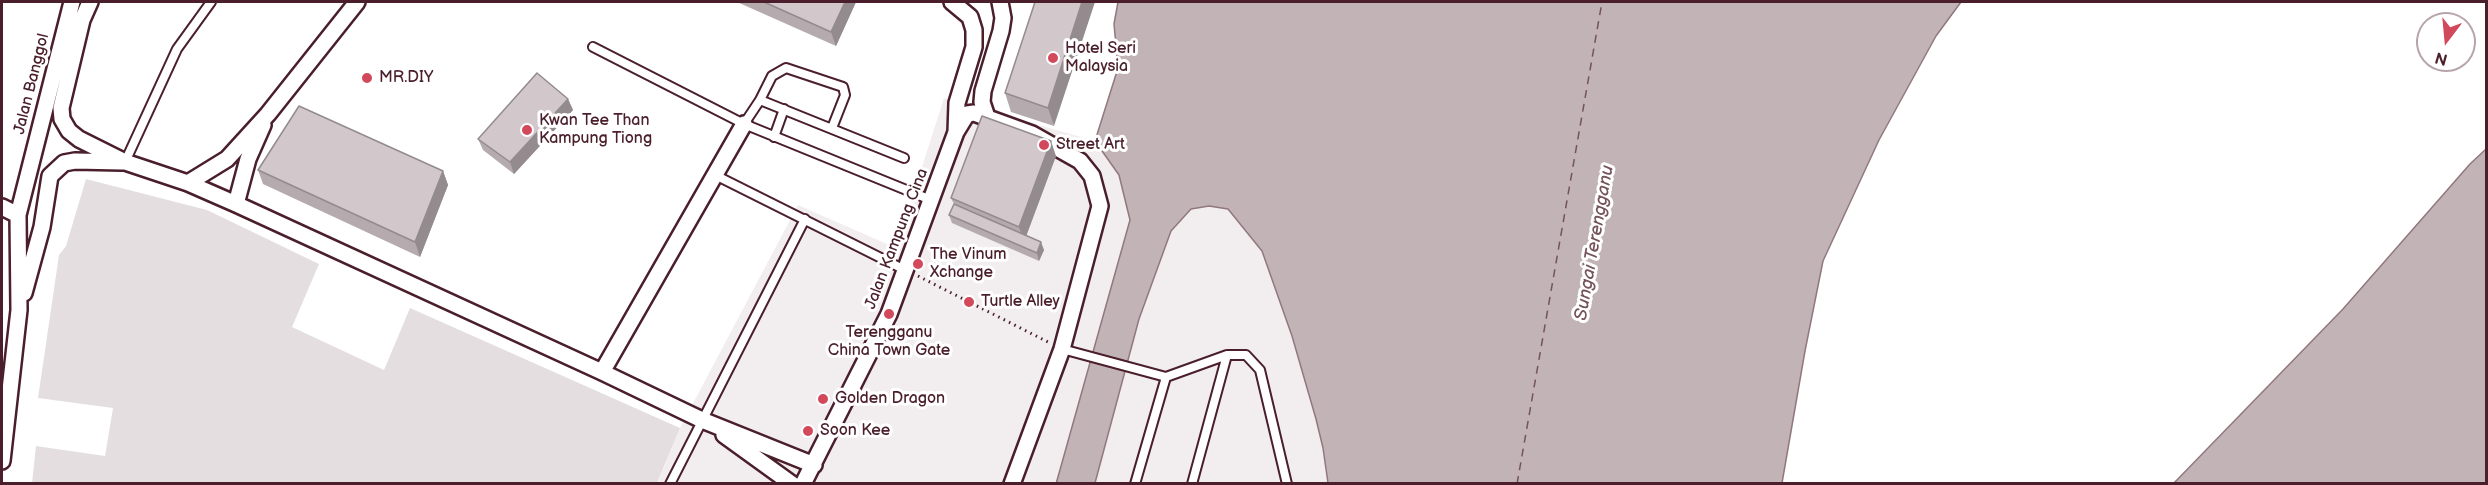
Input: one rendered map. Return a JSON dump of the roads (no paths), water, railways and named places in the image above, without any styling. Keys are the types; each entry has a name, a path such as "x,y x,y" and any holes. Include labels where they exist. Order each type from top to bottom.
{"street":[{"name":"Jalan Banggol","path":"2,461 19,310 18,215 72,2"},
{"path":"90,2 82,20 61,108 62,119 69,131 80,139 125,162 188,183 236,204 702,420 814,465"},
{"path":"188,183 227,159 268,114 357,2"},
{"name":"Jalan Kampung Cina","path":"803,483 889,314 956,132 957,103 974,47 974,30 970,17 952,2"},
{"path":"987,117 982,102 983,92 1001,31 1003,18 1001,2"},
{"path":"956,132 967,114 974,113 1032,134 1080,161 1092,176 1100,206 1062,349 1012,483"},
{"path":"236,204 248,159 268,114"},
{"path":"602,372 744,124"},
{"path":"19,310 42,227 50,176 64,163 75,161 125,162"},
{"path":"2,207 18,215"},
{"path":"702,420 792,483"}],"lane":[{"path":"125,162 177,49 212,2"},
{"path":"593,47 774,138 931,200"},
{"path":"744,124 772,76 786,68 843,87 845,95 832,128"},
{"path":"760,100 904,158"},
{"path":"774,138 784,109"},
{"path":"715,175 905,270"},
{"path":"670,483 805,219"},
{"path":"1062,349 1166,377 1227,355 1246,355 1260,370 1287,483"},
{"path":"1192,483 1227,355"},
{"path":"1135,483 1166,377"}],"water":[{"name":"Sungai Terengganu","path":"1118,2 1961,2 1936,36 1879,140 1823,261 1782,483 1328,483 1316,419 1292,336 1262,251 1228,209 1209,206 1191,209 1171,231 1139,319 1095,483 1056,484 1130,220 1119,175 1095,141 1118,68 1114,24"},
{"path":"2486,149 2486,483 2174,483 2343,309 2470,164"}],"place":[{"name":"Hotel Seri Malaysia","path":"1053,58"},
{"name":"MR.DIY","path":"367,78"},
{"name":"Kwan Tee Than Kampung Tiong","path":"527,130"},
{"name":"Street Art","path":"1044,145"},
{"name":"The Vinum Xchange","path":"918,264"},
{"name":"Turtle Alley","path":"969,302"},
{"name":"Terengganu China Town Gate","path":"889,314"},
{"name":"Golden Dragon","path":"823,399"},
{"name":"Soon Kee","path":"808,431"}]}
